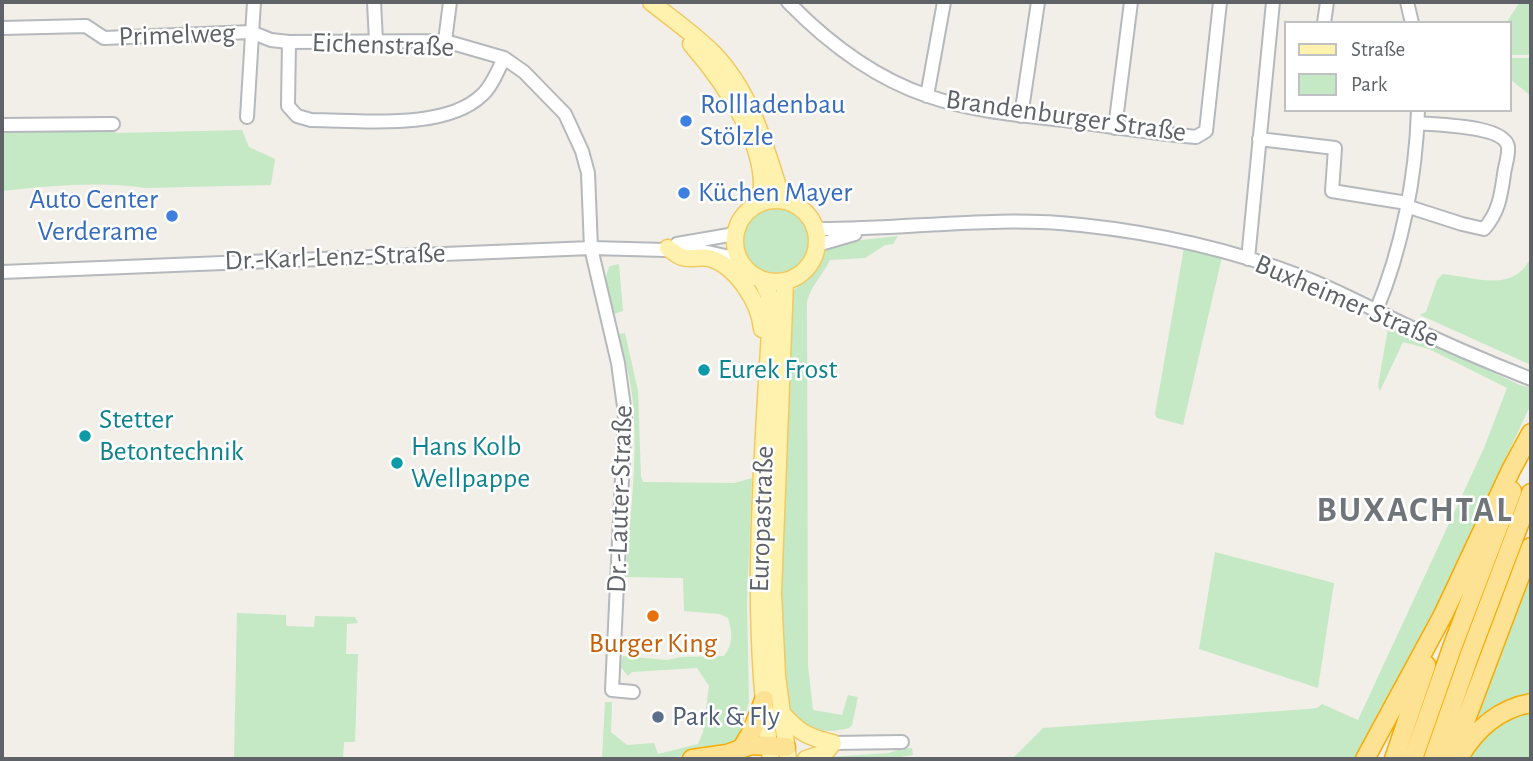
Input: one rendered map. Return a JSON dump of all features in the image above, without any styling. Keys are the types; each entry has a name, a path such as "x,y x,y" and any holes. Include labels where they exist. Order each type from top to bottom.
{"highway":[{"path":"1365,759 1443,615 1531,433"},
{"path":"1413,759 1453,645 1531,446"},
{"path":"1433,759 1469,654 1531,493"},
{"path":"1451,759 1531,547"},
{"path":"1394,759 1443,615"},
{"path":"742,748 764,700"},
{"path":"1458,759 1489,720 1508,709 1531,704"},
{"path":"692,759 727,754 742,748 778,753"}],"main road":[{"path":"651,2 704,44 738,87 759,126 784,201"},
{"path":"665,13 727,90 742,118 756,152 763,180 761,202"},
{"path":"784,201 800,208 812,221 816,237 815,253 807,268 793,278 785,281 762,280 748,271 738,259 735,234 746,212 761,202 784,201"},
{"path":"668,248 683,257 715,261 746,288 758,307 768,366"},
{"name":"Europastraße","path":"762,280 769,295 758,615 764,700 778,753"},
{"name":"Europastraße","path":"778,753 780,711 773,593 785,281"},
{"path":"780,711 809,737 833,743"},
{"path":"778,753 833,743"},
{"path":"811,758 825,753 833,743"}],"street":[{"path":"247,117 254,2"},
{"path":"374,2 376,41"},
{"path":"445,41 450,2"},
{"name":"Brandenburger Straße","path":"788,2 816,29 858,61 893,82 927,96 968,107 1021,116 1196,137 1206,131 1220,2"},
{"path":"927,96 944,2"},
{"path":"1021,116 1038,2"},
{"path":"1115,128 1131,2"},
{"path":"1248,259 1273,2"},
{"path":"1324,21 1327,2"},
{"path":"1406,2 1411,21"},
{"name":"Primelweg","path":"2,28 86,26 104,38 251,32"},
{"name":"Eichenstraße","path":"251,32 271,40 289,42 445,41 504,58 524,72 565,114 582,151 588,173 591,248"},
{"path":"289,42 288,106 297,116 311,120 422,120 458,112 484,94 504,58"},
{"path":"1259,139 1335,148 1332,191 1407,204 1462,224 1485,229 1494,217 1501,198 1508,146 1504,137 1490,131 1418,117 1407,204 1386,289 1376,311"},
{"path":"2,125 113,124"},
{"name":"Buxheimer Straße","path":"816,237 872,229 997,222 1079,225 1177,240 1305,278 1528,378"},
{"name":"Dr.-Karl-Lenz-Straße","path":"668,248 680,243 735,234"},
{"name":"Dr.-Karl-Lenz-Straße","path":"2,272 591,248 668,248 703,251 738,259"},
{"name":"Dr.-Lauter-Straße","path":"591,248 618,363 625,414 612,690 633,692"},
{"path":"833,743 902,741"}],"green space":[{"path":"1520,2 1531,2 1531,55 1512,55 1512,21 1507,21"},
{"path":"1512,58 1531,58 1531,96 1512,81"},
{"path":"106,130 118,133 242,130 249,147 275,159 271,185 145,188 91,185 2,191 2,133"},
{"path":"776,205 796,211 806,221 812,241 806,261 796,271 776,277 756,271 746,261 740,241 746,221 756,211"},
{"path":"898,236 893,244 885,245 865,258 830,260 807,301 808,665 813,710 842,715 848,695 858,697 849,728 823,731 806,726 792,716 786,700 784,680 781,594 789,296 815,272 825,252 834,243"},
{"path":"1184,248 1222,257 1183,425 1157,418 1155,414"},
{"path":"1531,257 1531,365 1420,315 1426,312 1437,280 1443,274 1492,281 1504,279 1514,276 1524,268"},
{"path":"619,264 623,311 614,314 606,290 606,278 610,266"},
{"path":"1393,326 1531,388 1531,404 1434,612 1356,759 1012,759 1043,728 1308,709 1322,704 1358,720 1484,448 1507,388 1429,349 1403,342 1380,391 1378,386 1388,328"},
{"path":"625,333 638,391 643,482 734,483 752,478 747,601 749,702 742,726 745,728 736,741 710,752 672,757 602,759 605,702 612,702 611,732 627,745 654,743 658,754 698,744 703,732 709,686 697,668 632,672 628,676 620,666 623,656 667,660 724,656 731,637 728,618 720,614 684,611 683,578 625,577 635,446 632,394 619,334"},
{"path":"1215,552 1334,583 1318,688 1199,649"},
{"path":"1531,559 1531,697 1471,729"},
{"path":"237,613 286,615 286,626 314,627 315,616 355,617 358,623 347,624 346,654 358,654 355,742 344,742 343,759 234,759"},
{"path":"1531,709 1531,759 1464,759 1492,725"},
{"path":"912,748 913,755 888,759 824,759 889,753"}],"place":[{"name":"Rollladenbau Stölzle","path":"686,121"},
{"name":"Küchen Mayer","path":"684,193"},
{"name":"Auto Center Verderame","path":"172,216"},
{"name":"Eurek Frost","path":"704,370"},
{"name":"Stetter Betontechnik","path":"85,436"},
{"name":"Hans Kolb Wellpappe","path":"397,463"},
{"name":"Burger King","path":"653,616"},
{"name":"Park & Fly","path":"658,717"}],"district":[{"name":"BUXACHTAL","path":"1415,510"}]}
